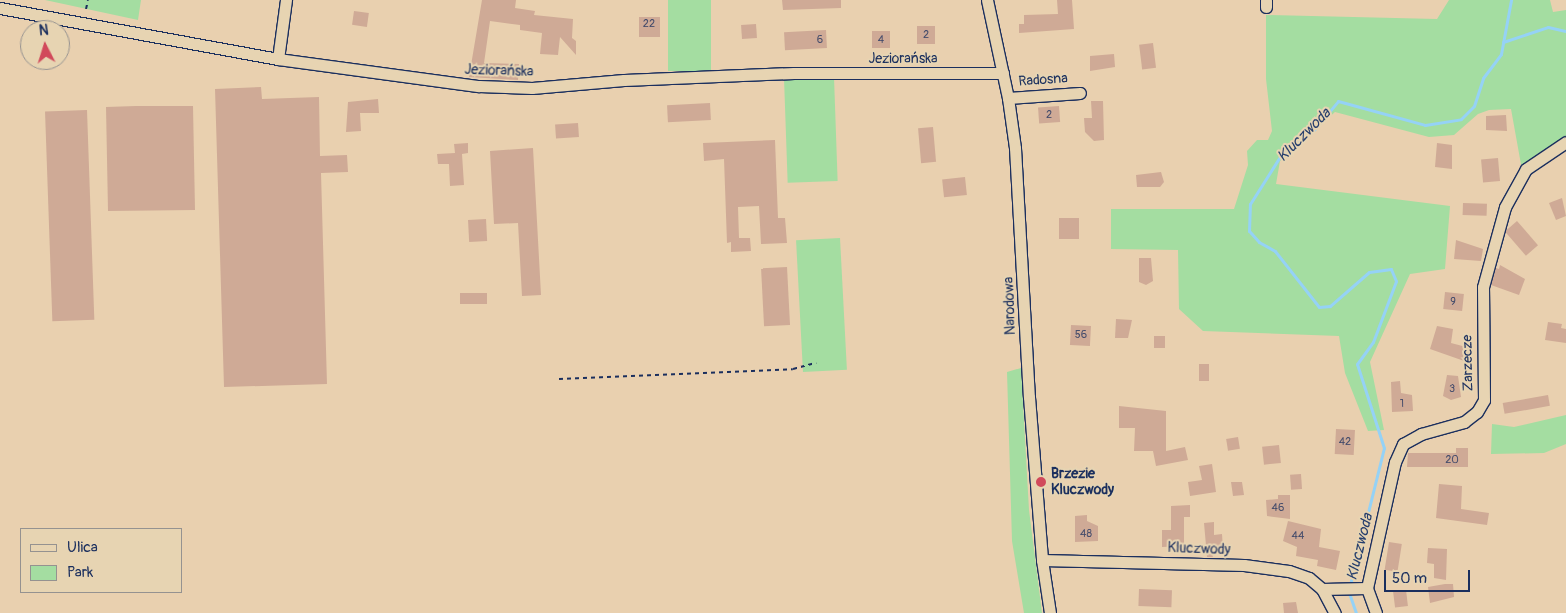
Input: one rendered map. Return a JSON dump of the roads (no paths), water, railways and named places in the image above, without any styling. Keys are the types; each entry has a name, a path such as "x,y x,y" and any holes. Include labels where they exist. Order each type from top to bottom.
{"street":[{"path":"278,59 286,0"},
{"name":"Narodowa","path":"987,0 1008,98 1022,228 1029,397 1042,560 1050,613"},
{"name":"Jeziorańska","path":"0,8 278,59 404,78 532,88 624,80 794,73 1003,73"},
{"name":"Radosna","path":"1008,98 1080,93"},
{"name":"Zarzecze","path":"1363,588 1394,462 1403,444 1421,434 1449,429 1464,422 1476,412 1484,400 1483,287 1505,207 1526,169 1566,142"},
{"name":"Kluczwody","path":"1042,560 1255,566 1290,571 1309,578 1327,588 1335,613"},
{"path":"1327,588 1363,588 1376,613"}],"waterway":[{"name":"Kluczwoda","path":"1356,613 1349,593 1351,581 1384,448 1357,364 1373,342 1396,281 1391,269 1369,272 1330,306 1319,307 1275,251 1259,242 1249,231 1250,204 1281,155 1313,131 1338,101 1425,125 1461,119 1474,106 1483,78 1501,54 1511,0"},
{"path":"1503,42 1548,27 1566,31"}],"place":[{"name":"Brzezie Kluczwody","path":"1041,482"}]}
